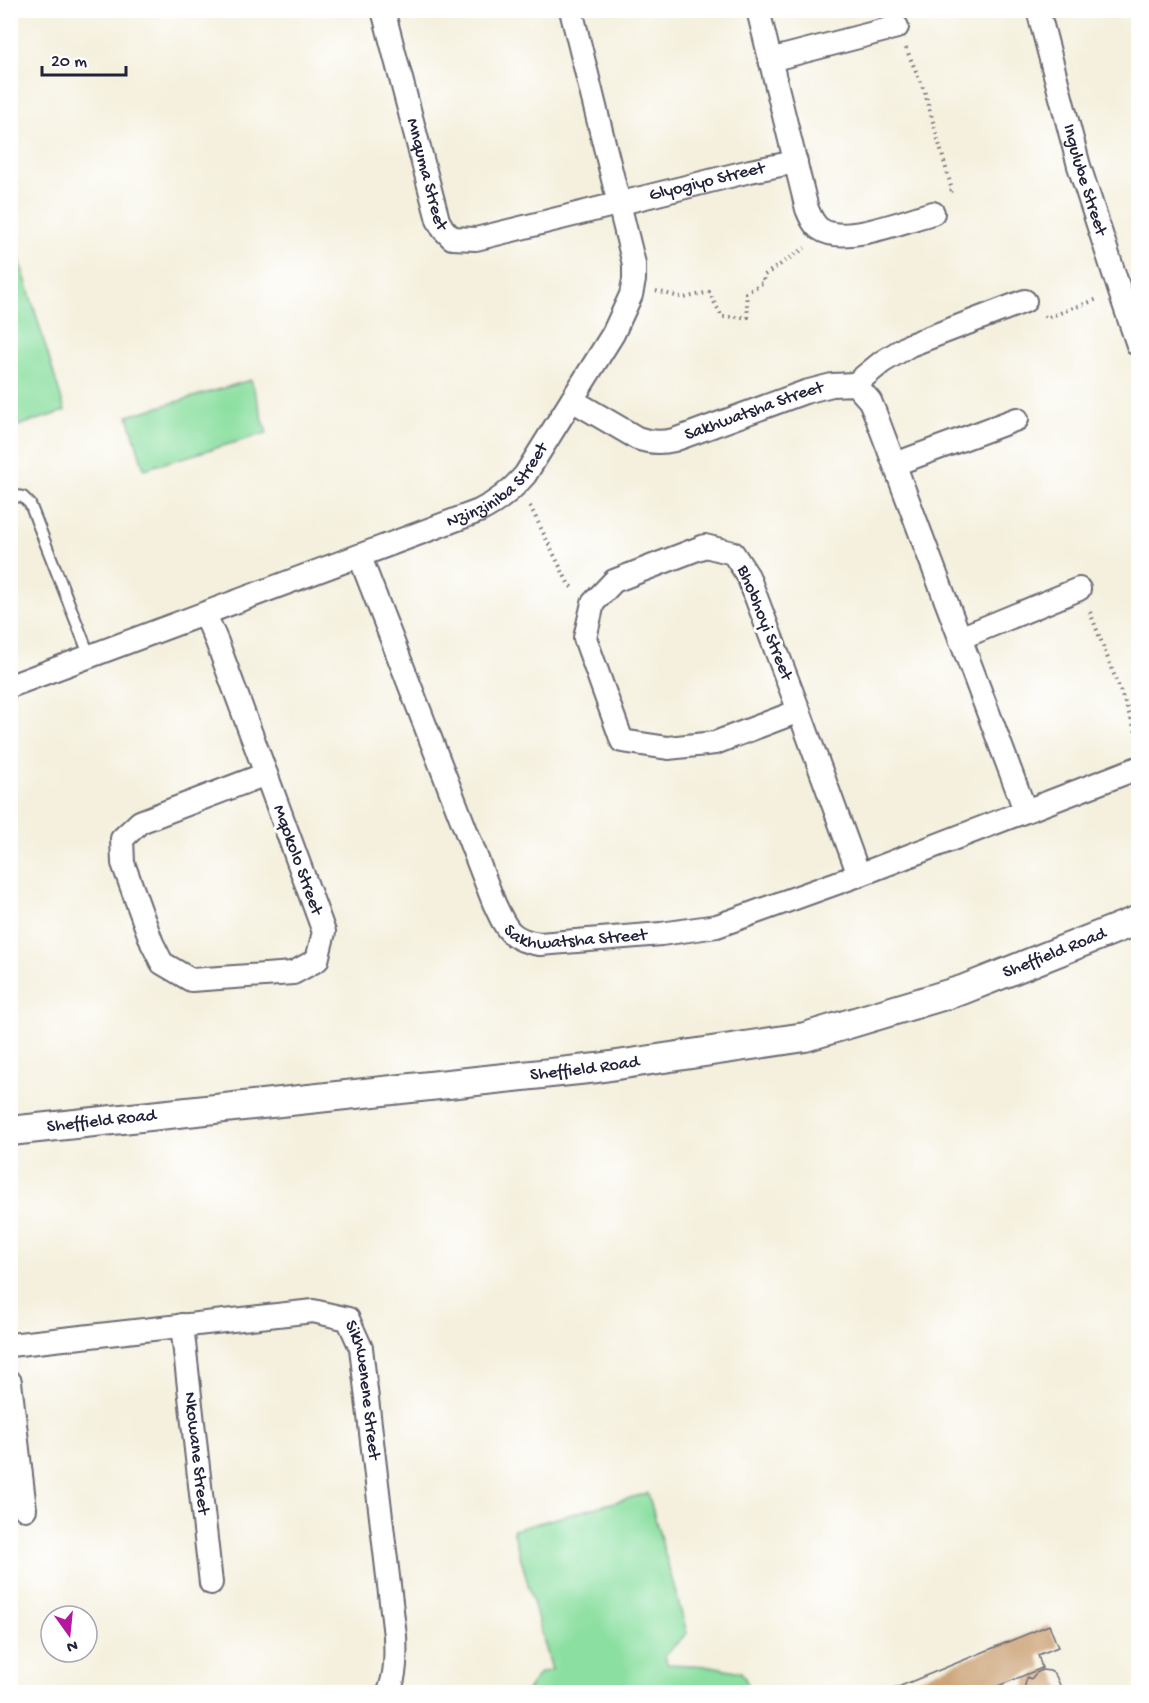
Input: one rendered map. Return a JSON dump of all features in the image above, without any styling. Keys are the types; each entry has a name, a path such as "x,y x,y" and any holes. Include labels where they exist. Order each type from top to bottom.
{"street":[{"name":"Mnquma Street","path":"383,10 438,220 452,238 476,239 619,203"},
{"name":"Nzinziniba Street","path":"10,686 479,511 496,504 511,492 525,475 613,334 632,295 634,280 634,264 571,10"},
{"path":"758,10 807,209 812,221 820,229 834,235 854,235 933,213"},
{"name":"Ingulube Street","path":"1038,10 1080,166 1138,345"},
{"path":"770,60 897,27"},
{"name":"Glyogiyo Street","path":"619,203 796,162"},
{"path":"1025,301 910,345 882,362 855,384 870,401 1025,810"},
{"name":"Sakhwatsha Street","path":"572,400 637,438 647,442 662,443 804,392 832,385 855,384"},
{"path":"895,464 1017,419"},
{"name":"Bhobhoyi Street","path":"799,711 715,743 668,748 622,741 585,638 593,603 614,580 705,546 733,553 748,576 799,711 859,874"},
{"name":"Sakhwatsha Street","path":"360,557 502,922 523,942 540,944 661,934 717,926 1138,768"},
{"path":"960,638 1079,589"},
{"name":"Mqokolo Street","path":"205,614 217,642 266,774 324,932 318,960 293,973 191,980 162,963 152,943 123,863 122,839 140,822 266,774"},
{"name":"Sheffield Road","path":"10,1131 597,1068 805,1037 962,990 1138,920"},
{"name":"Sikhwenene Street","path":"10,1345 313,1311 348,1319 361,1348 394,1636 396,1661 389,1692"},
{"name":"Nkowane Street","path":"182,1325 211,1583"},
{"path":"10,1382 25,1509"}],"lane":[{"path":"10,495 23,497 30,504 90,657"}],"path":[{"path":"897,27 925,93 952,190 933,213"},
{"path":"632,295 652,290 684,298 710,292 722,317 748,317 746,293 764,282 763,276 804,249 820,229"},
{"path":"1025,301 1046,318 1120,292"},
{"path":"511,492 528,500 569,585 593,603"},
{"path":"1079,589 1094,621 1138,737"}],"green space":[{"path":"10,228 65,411 11,428 10,428"},
{"path":"251,380 267,433 144,469 128,416"},
{"path":"648,1493 687,1633 665,1655 667,1664 711,1666 741,1672 750,1692 526,1692 540,1673 552,1670 513,1530"}],"building":[{"path":"1049,1625 1058,1647 1038,1655 1042,1668 998,1686 1000,1692 886,1692"},
{"path":"1042,1670 1055,1674 1060,1685 1059,1692 1026,1692 1027,1677 1031,1679"}]}
